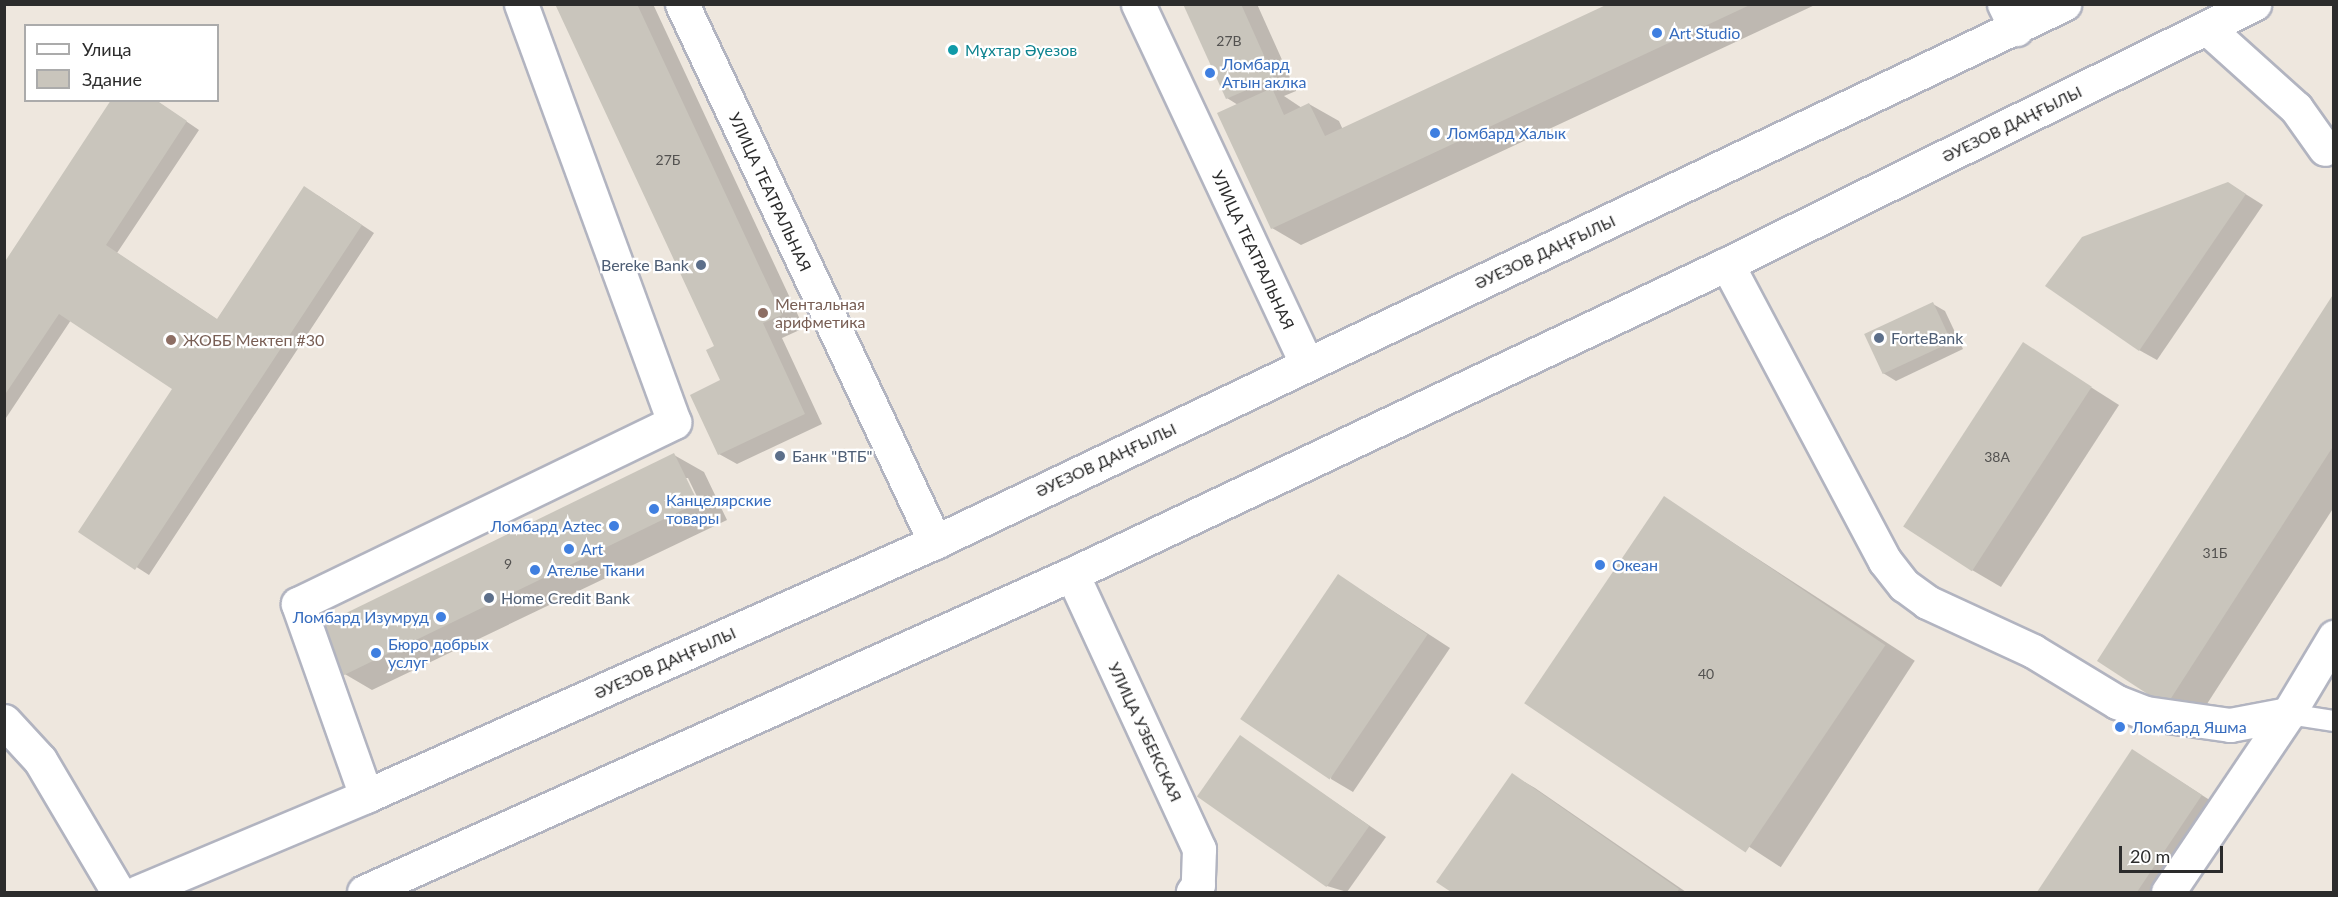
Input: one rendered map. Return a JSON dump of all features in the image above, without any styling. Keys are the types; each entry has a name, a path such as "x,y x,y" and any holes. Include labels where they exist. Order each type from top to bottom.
{"main road":[{"path":"366,796 298,604 674,422 522,4"},
{"name":"УЛИЦА ТЕАТРАЛЬНАЯ","path":"682,4 935,542"},
{"name":"УЛИЦА ТЕАТРАЛЬНАЯ","path":"1138,4 1307,364"},
{"name":"ӘУЕЗОВ ДАҢҒЫЛЫ","path":"138,892 366,796 935,542 1307,364 2010,17 2064,4"},
{"name":"ӘУЕЗОВ ДАҢҒЫЛЫ","path":"366,892 1072,574 1727,264 2254,4"},
{"path":"2207,28 2296,108 2325,149"},
{"path":"1727,264 1884,561 1904,585 1927,602 2033,651 2117,702 2146,712 2230,725 2288,714"},
{"name":"УЛИЦА УЗБЕКСКАЯ","path":"1072,574 1199,849 1198,885 1193,892"},
{"path":"2168,892 2288,714 2334,637"},
{"path":"4,721 40,760 118,892"}],"lane":[{"path":"2288,714 2334,721"}],"building":[{"path":"555,4 637,4 782,315 763,323 805,414 718,455 690,395 720,380 706,350 714,346"},
{"path":"1183,4 1241,4 1274,78 1226,99"},
{"path":"1608,4 1752,4 1271,229 1217,113 1272,88 1284,115 1309,103 1325,136"},
{"path":"110,102 159,102 187,121 106,245 217,319 304,186 362,225 135,570 78,532 172,389 59,314 4,396 4,263"},
{"path":"2228,182 2246,194 2139,351 2045,286 2082,237"},
{"path":"2334,293 2334,445 2166,706 2097,661"},
{"path":"1933,302 1952,342 1883,374 1864,334"},
{"path":"2023,342 2092,387 1972,571 1903,527"},
{"path":"674,453 698,502 343,676 319,626"},
{"path":"1664,496 1885,645 1746,853 1524,703"},
{"path":"1338,574 1428,634 1330,779 1240,719"},
{"path":"1240,735 1369,826 1326,887 1197,796"},
{"path":"2132,749 2202,795 2137,892 2037,892"},
{"path":"1512,773 1679,889 1677,892 1451,892 1436,882"}],"place":[{"name":"Art Studio","path":"1657,33"},
{"name":"Мұхтар Әуезов","path":"953,50"},
{"name":"Ломбард Атын аклка","path":"1210,73"},
{"name":"Ломбард Халык","path":"1435,133"},
{"name":"Bereke Bank","path":"701,265"},
{"name":"Ментальная арифметика","path":"763,313"},
{"name":"ForteBank","path":"1879,338"},
{"name":"ЖОББ Мектеп #30","path":"171,340"},
{"name":"Банк \"ВТБ\"","path":"780,456"},
{"name":"Канцелярские товары","path":"654,509"},
{"name":"Ломбард Aztec","path":"614,526"},
{"name":"Art","path":"569,549"},
{"name":"Океан","path":"1600,565"},
{"name":"Ателье Ткани","path":"535,570"},
{"name":"Home Credit Bank","path":"489,598"},
{"name":"Ломбард Изумруд","path":"441,617"},
{"name":"Бюро добрых услуг","path":"376,653"},
{"name":"Ломбард Яшма","path":"2120,727"}]}
